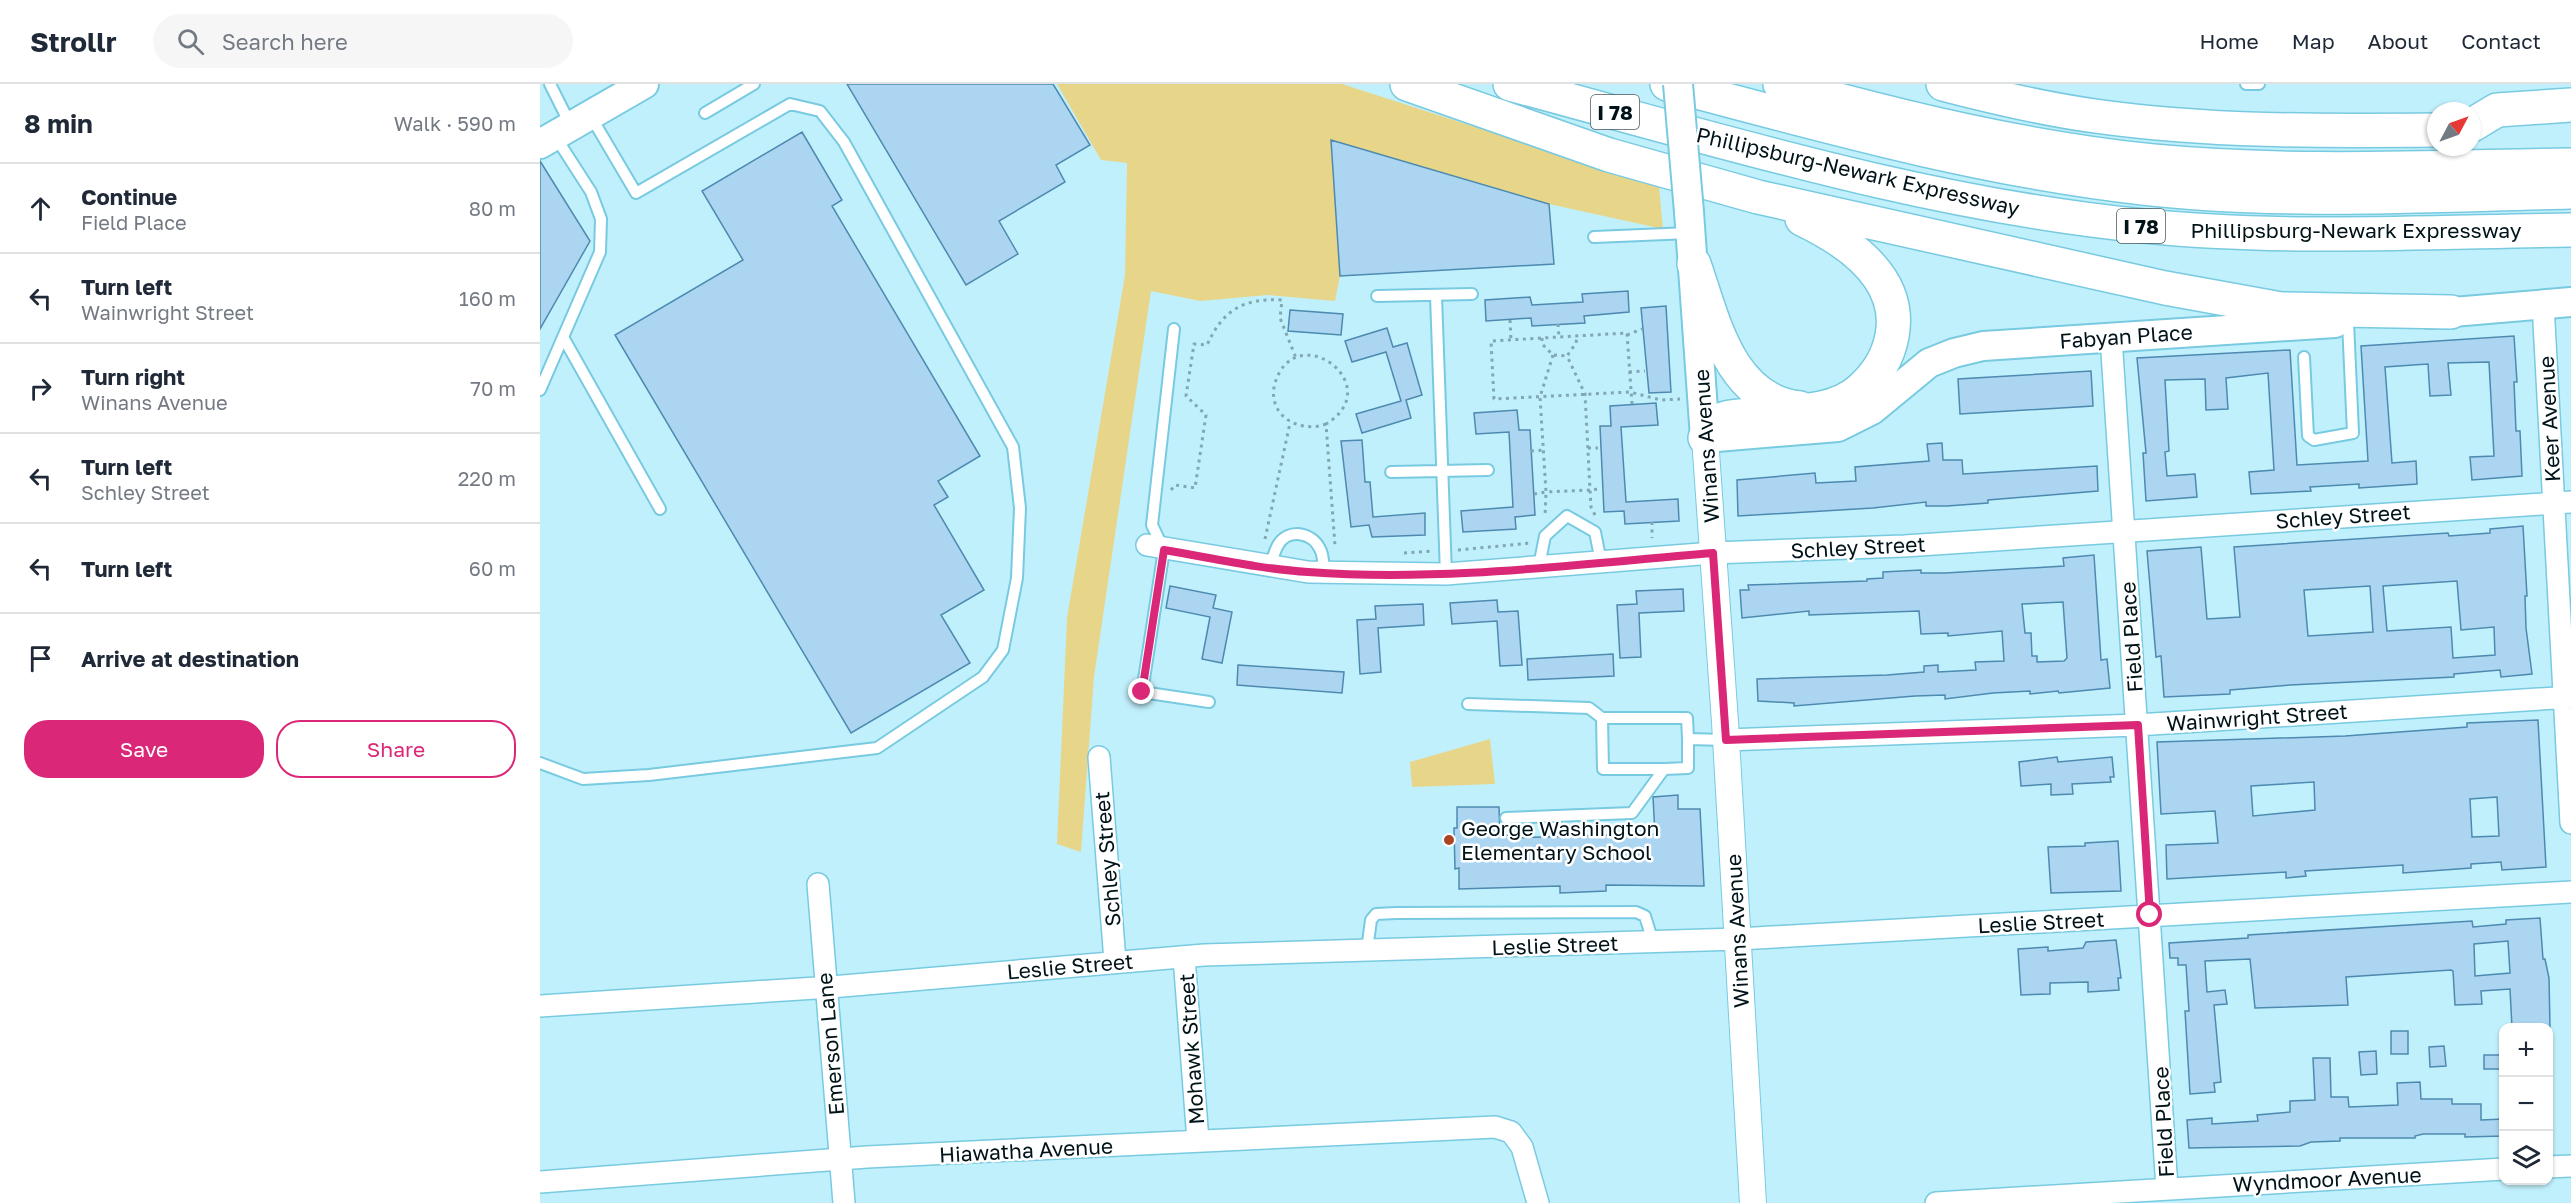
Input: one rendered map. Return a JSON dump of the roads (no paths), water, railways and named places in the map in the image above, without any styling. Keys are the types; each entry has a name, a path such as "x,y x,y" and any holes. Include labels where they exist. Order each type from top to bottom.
{"highway":[{"path":"1407,84 1609,155 1758,197 2238,303 2305,310 2451,312"},
{"name":"Phillipsburg-Newark Expressway","path":"1510,84 1899,184 2082,218 2144,226 2267,233 2571,230"},
{"name":"Phillipsburg-Newark Expressway","path":"1667,84 1962,160 2023,172 2125,186 2270,196 2571,192"},
{"path":"1780,84 1971,132 2093,154 2154,161 2279,168 2571,165"},
{"path":"1943,84 2065,112 2156,123 2249,130 2427,129"},
{"path":"2481,121 2497,110 2571,105"},
{"path":"2481,127 2571,127"},
{"path":"1705,438 1715,424 1729,417 1820,408 1849,398 1876,374 1891,343 1895,319 1893,307 1879,277 1855,251 1816,226 1758,197"},
{"path":"1691,236 1720,340 1737,369 1755,388 1774,400 1795,407 1820,408"}],"main road":[{"path":"564,130 644,84"},
{"name":"Winans Avenue","path":"1678,84 1705,438"},
{"name":"Fabyan Place","path":"1705,438 1838,427 1872,410 1929,363 1969,349 2111,337 2348,322 2571,302"}],"street":[{"name":"Keer Avenue","path":"2543,304 2562,502 2571,823"},
{"name":"Field Place","path":"2111,337 2167,1189"},
{"name":"Winans Avenue","path":"1705,438 1726,740 1753,1203"},
{"name":"Schley Street","path":"1155,547 1270,568 1324,573 1446,574 1713,553 1904,546 2562,502"},
{"name":"Wainwright Street","path":"1726,740 2138,725 2568,698"},
{"name":"Schley Street","path":"1099,757 1115,961"},
{"name":"Emerson Lane","path":"818,884 844,1203"},
{"name":"Leslie Street","path":"540,1006 825,987 1184,957 1738,939 2571,892"},
{"name":"Mohawk Street","path":"1184,957 1198,1141"},
{"name":"Hiawatha Avenue","path":"540,1182 840,1160 1495,1127 1511,1132 1522,1147 1538,1203"},
{"path":"2553,1167 2571,1166"},
{"name":"Wyndmoor Avenue","path":"1936,1203 2499,1170"}],"lane":[{"path":"540,390 600,252 601,219 564,130 550,84"},
{"path":"705,113 754,84"},
{"path":"2246,84 2259,84"},
{"path":"540,763 583,779 649,775 877,748 983,677 1003,650 1017,578 1020,508 1013,447 844,142 820,111 790,104 636,193 564,130"},
{"path":"1594,237 1691,236"},
{"path":"1377,296 1472,294"},
{"path":"1436,296 1446,574"},
{"path":"2304,357 2308,436 2314,440 2353,433 2348,322"},
{"path":"1174,329 1152,525 1155,547 1142,692 1209,702"},
{"path":"563,337 660,509"},
{"path":"1391,472 1488,470"},
{"path":"1539,566 1545,536 1567,516 1595,532 1601,562"},
{"path":"1270,568 1283,539 1291,534 1299,534 1307,536 1318,546 1324,573"},
{"path":"1468,704 1582,706 1589,708 1602,718 1687,718 1688,768 1603,769 1602,718"},
{"path":"1688,739 1726,740"},
{"path":"1506,818 1632,813 1664,769"},
{"path":"1368,950 1371,920 1376,914 1396,913 1636,912 1645,916 1653,942"}],"place":[{"name":"George Washington Elementary School","path":"1449,840"}]}
